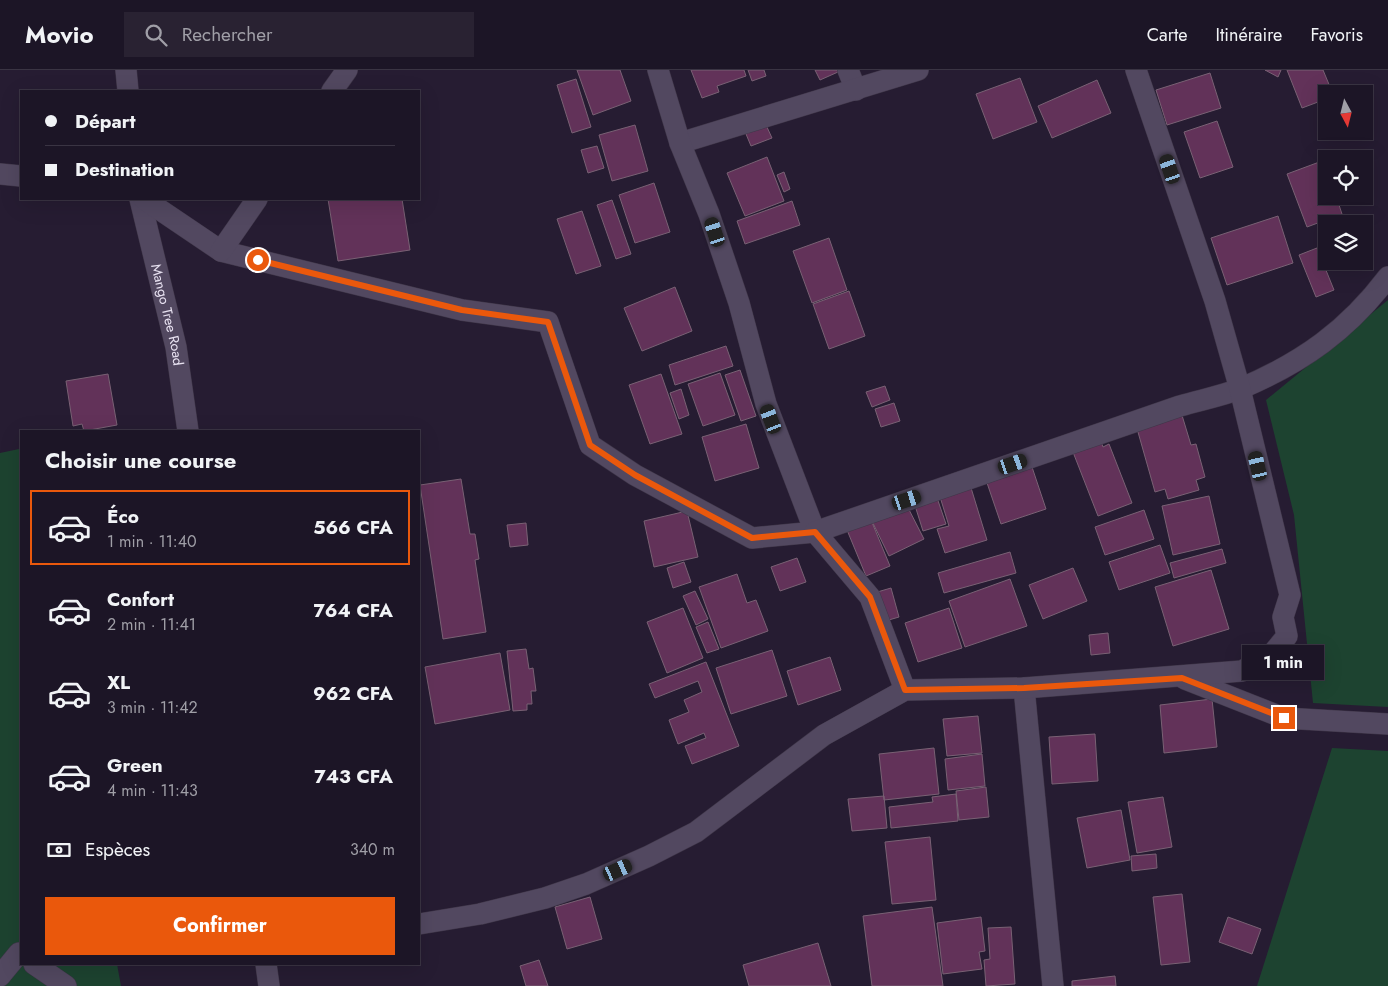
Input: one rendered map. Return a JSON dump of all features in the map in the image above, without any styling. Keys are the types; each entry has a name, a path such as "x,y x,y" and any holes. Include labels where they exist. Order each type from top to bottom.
{"street":[{"path":"126,70 128,90"},
{"path":"333,90 347,70"},
{"path":"658,70 680,143 709,214 738,303 766,404 815,532 870,597 905,690"},
{"path":"848,70 856,90"},
{"path":"680,143 918,70"},
{"path":"420,924 544,898 586,884 649,856 696,832 824,734 905,690 1024,688 1182,678 1242,672 1273,653 1287,636 1284,618 1290,595 1240,389 1214,301 1136,70"},
{"path":"0,174 20,176"},
{"name":"Mango Tree Road","path":"142,200 176,347 188,430"},
{"path":"144,200 221,251 462,310 548,322 590,445 635,475 752,538 815,532 1180,406 1240,389 1324,344 1359,312 1388,276"},
{"path":"221,251 256,200"},
{"path":"1182,678 1284,718 1388,724"},
{"path":"1024,688 1053,986"},
{"path":"0,976 20,954"},
{"path":"35,965 66,986"},
{"path":"266,965 270,986"}],"green space":[{"path":"1388,300 1388,707 1313,703 1294,515 1266,400"},
{"path":"19,449 20,456 20,965 117,965 121,986 0,986 0,453"},
{"path":"1332,748 1388,751 1388,986 1257,986"}],"building":[{"path":"577,70 620,70 631,101 593,115"},
{"path":"691,70 744,70 746,76 717,86 719,92 702,98"},
{"path":"748,70 764,70 766,76 752,81"},
{"path":"815,70 837,70 838,72 820,80"},
{"path":"1265,70 1281,70 1278,77"},
{"path":"1287,70 1323,70 1329,85 1318,85 1318,102 1302,108"},
{"path":"1210,73 1221,108 1167,125 1156,90"},
{"path":"1020,78 1037,122 993,139 976,94"},
{"path":"576,79 591,127 572,133 557,85"},
{"path":"1097,80 1111,113 1052,138 1038,106"},
{"path":"1217,121 1233,167 1200,178 1184,132"},
{"path":"635,125 648,171 612,181 599,135"},
{"path":"766,125 772,138 751,146 746,134"},
{"path":"597,146 604,168 588,173 581,150"},
{"path":"767,157 784,201 745,216 727,173"},
{"path":"1318,162 1318,205 1339,205 1342,214 1318,215 1318,223 1307,227 1287,174"},
{"path":"784,172 790,189 784,192 777,175"},
{"path":"654,183 670,232 635,243 619,195"},
{"path":"328,200 402,200 410,250 338,261"},
{"path":"612,200 631,254 616,259 597,205"},
{"path":"792,201 800,225 745,244 737,221"},
{"path":"582,211 601,266 576,274 557,219"},
{"path":"1278,216 1293,263 1227,285 1211,238"},
{"path":"829,238 847,290 812,303 793,251"},
{"path":"1317,248 1318,270 1326,270 1334,290 1316,297 1299,255"},
{"path":"675,287 692,331 642,351 624,308"},
{"path":"849,291 865,336 829,349 813,304"},
{"path":"726,346 733,366 675,385 669,365"},
{"path":"740,370 756,416 741,421 725,375"},
{"path":"720,373 735,415 703,426 688,384"},
{"path":"108,374 117,425 90,430 84,430 82,424 73,426 66,381"},
{"path":"661,374 682,434 650,444 629,385"},
{"path":"885,386 890,400 872,407 866,392"},
{"path":"681,389 689,415 679,419 670,393"},
{"path":"894,403 900,421 881,427 875,409"},
{"path":"1181,412 1191,445 1196,444 1205,477 1196,480 1199,490 1168,499 1165,489 1155,492 1136,425"},
{"path":"746,424 759,468 715,481 702,437"},
{"path":"1099,436 1103,447 1109,444 1132,503 1098,516 1071,447"},
{"path":"1030,461 1046,509 1001,524 985,477"},
{"path":"968,478 987,540 945,553 937,529 949,526 937,487"},
{"path":"461,479 470,534 475,534 479,559 475,560 486,632 443,639 420,485"},
{"path":"934,489 946,524 923,531 912,496"},
{"path":"1209,496 1220,544 1173,555 1162,506"},
{"path":"903,498 924,539 889,556 869,515"},
{"path":"1144,510 1154,539 1105,555 1095,527"},
{"path":"687,511 698,557 654,567 644,521"},
{"path":"871,520 890,566 866,576 847,530"},
{"path":"526,523 528,545 510,547 507,525"},
{"path":"1160,545 1170,573 1119,590 1109,562"},
{"path":"1222,549 1226,563 1174,578 1170,563"},
{"path":"1010,552 1016,573 944,593 938,573"},
{"path":"797,558 806,582 780,591 771,567"},
{"path":"684,562 691,582 673,588 667,568"},
{"path":"1073,568 1087,601 1043,619 1029,585"},
{"path":"1211,570 1229,629 1173,646 1155,587"},
{"path":"737,574 747,603 756,600 768,631 721,648 699,587"},
{"path":"1010,579 1027,626 965,647 949,601"},
{"path":"891,588 899,617 875,624 867,595"},
{"path":"695,591 708,619 696,625 683,596"},
{"path":"683,608 703,658 667,673 647,622"},
{"path":"949,608 962,648 918,662 905,623"},
{"path":"708,622 719,649 707,653 696,627"},
{"path":"1108,633 1110,653 1091,655 1089,635"},
{"path":"526,649 529,669 533,668 536,691 531,691 532,704 527,704 527,710 513,711 507,651"},
{"path":"772,650 787,696 731,714 716,668"},
{"path":"500,653 510,710 435,724 425,667"},
{"path":"830,657 841,690 798,705 787,671"},
{"path":"706,662 739,746 692,764 685,746 706,738 704,733 678,744 669,720 689,712 684,700 702,692 698,681 655,698 649,684"},
{"path":"1212,699 1217,747 1164,753 1160,705"},
{"path":"978,716 982,753 947,756 943,719"},
{"path":"1095,734 1098,781 1052,784 1049,737"},
{"path":"934,748 939,794 884,800 879,754"},
{"path":"982,754 985,786 948,790 945,759"},
{"path":"986,787 989,817 959,820 956,791"},
{"path":"956,794 958,821 891,828 889,807 933,802 932,797"},
{"path":"884,796 887,828 852,831 848,799"},
{"path":"1163,797 1172,847 1137,853 1128,802"},
{"path":"1121,810 1130,860 1087,868 1077,818"},
{"path":"930,837 936,900 892,904 885,842"},
{"path":"1156,854 1157,868 1132,871 1131,856"},
{"path":"1182,894 1190,962 1161,965 1153,897"},
{"path":"590,897 602,939 567,949 555,907"},
{"path":"932,907 943,986 872,986 863,916"},
{"path":"981,917 985,951 979,952 982,969 943,974 937,923"},
{"path":"1228,917 1261,929 1252,954 1219,942"},
{"path":"1011,927 1015,984 986,986 984,960 990,959 988,928"},
{"path":"818,943 831,986 749,986 743,965"},
{"path":"539,960 548,986 526,986 520,966"},
{"path":"1115,976 1116,986 1072,986 1072,981"}],"route":[{"path":"258,260 462,310 548,322 590,445 635,475 752,538 815,532 870,597 905,690 1024,688 1182,678 1284,718"}]}
